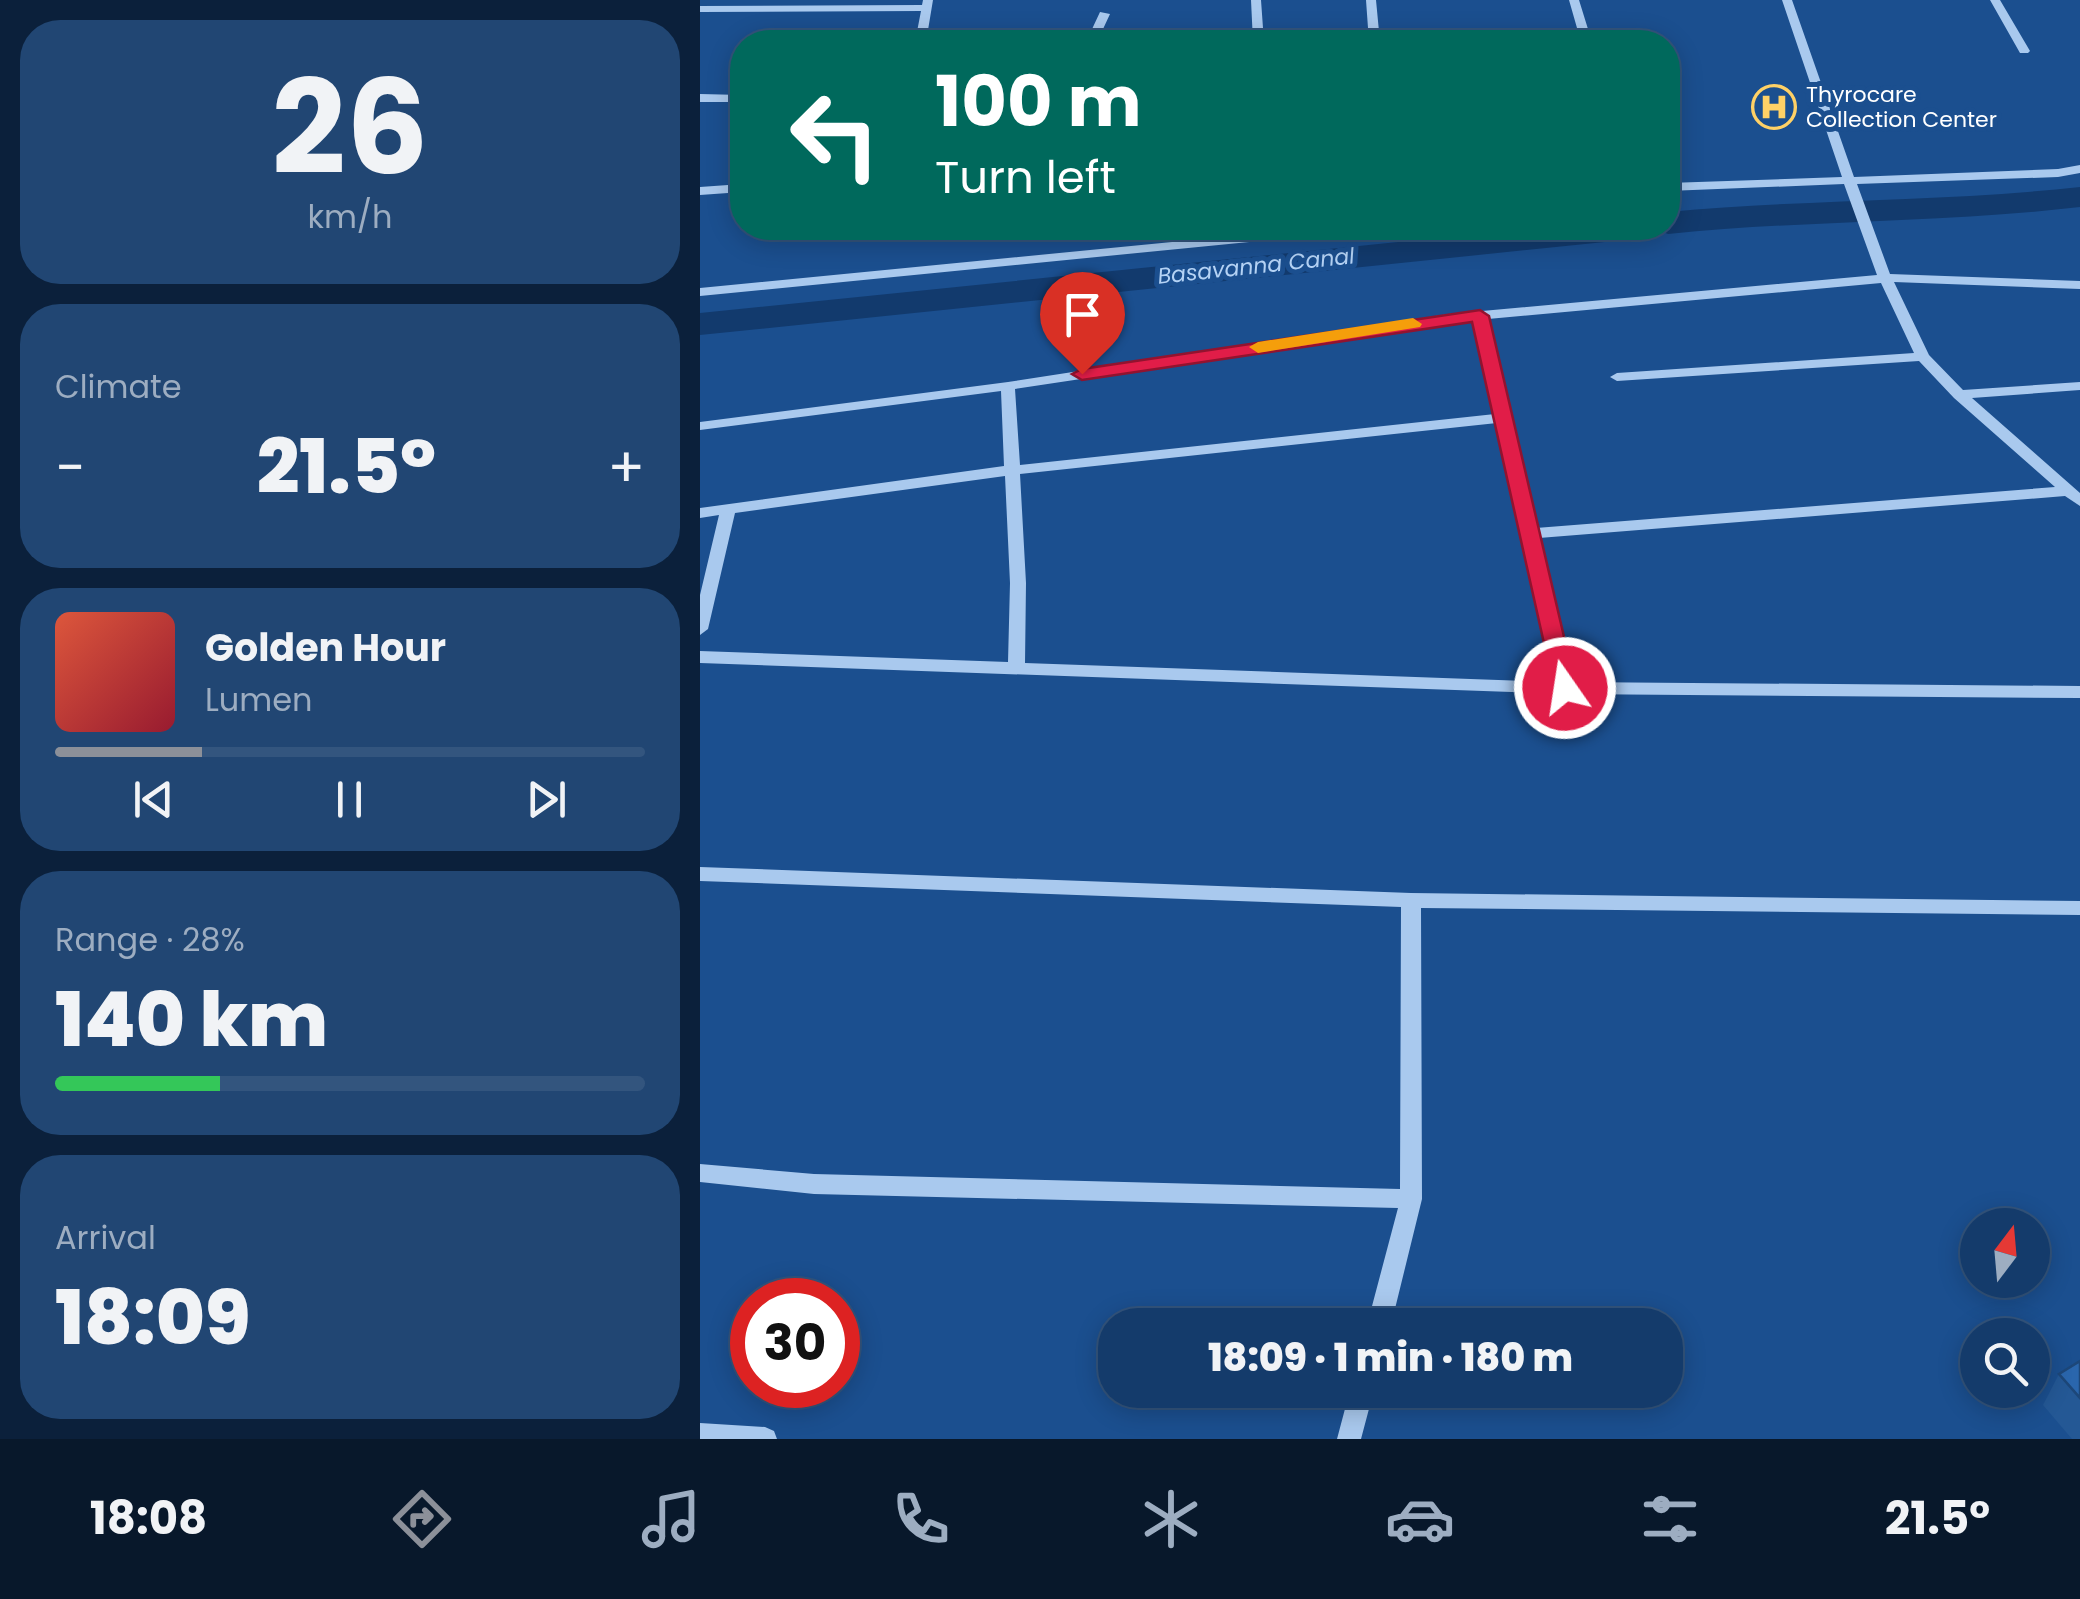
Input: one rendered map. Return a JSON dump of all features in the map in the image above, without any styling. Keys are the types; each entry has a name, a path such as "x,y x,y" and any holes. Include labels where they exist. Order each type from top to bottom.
{"street":[{"path":"1256,0 1258,30"},
{"path":"1370,0 1374,30"},
{"path":"1574,0 1584,30"},
{"path":"1787,0 1876,259 1923,357 1958,395 2074,496"},
{"path":"1995,0 2024,51"},
{"path":"700,9 927,4 923,30"},
{"path":"1097,30 1104,14"},
{"path":"700,98 730,99"},
{"path":"1680,187 2058,174 2080,169"},
{"path":"700,191 730,189"},
{"path":"700,292 1158,240"},
{"path":"700,426 1008,386 1480,316 1888,278 2080,285"},
{"path":"1480,316 1565,688"},
{"path":"1616,376 1923,357"},
{"path":"1008,386 1018,583 1016,670"},
{"path":"1958,395 2080,386"},
{"path":"700,513 1012,470 1503,418"},
{"path":"1529,534 2074,496"},
{"path":"700,629 728,510"},
{"path":"700,657 1565,688 2080,692"},
{"path":"700,874 1411,900 2080,908"},
{"path":"1382,1308 1411,1199 1411,900"},
{"path":"700,1173 814,1184 1411,1199"},
{"path":"1349,1439 1357,1408"},
{"path":"700,1435 765,1439"}],"building":[{"path":"2080,1361 2080,1398 2059,1374"}],"waterway":[{"name":"Basavanna Canal","path":"1680,222 2080,197"},
{"name":"Basavanna Canal","path":"700,324 1517,240"}],"slow traffic":[{"path":"1258,347 1413,324"}],"place":[{"name":"Thyrocare Collection Center","path":"1774,107"}],"route":[{"path":"1082,374 1480,316 1565,688"}]}
